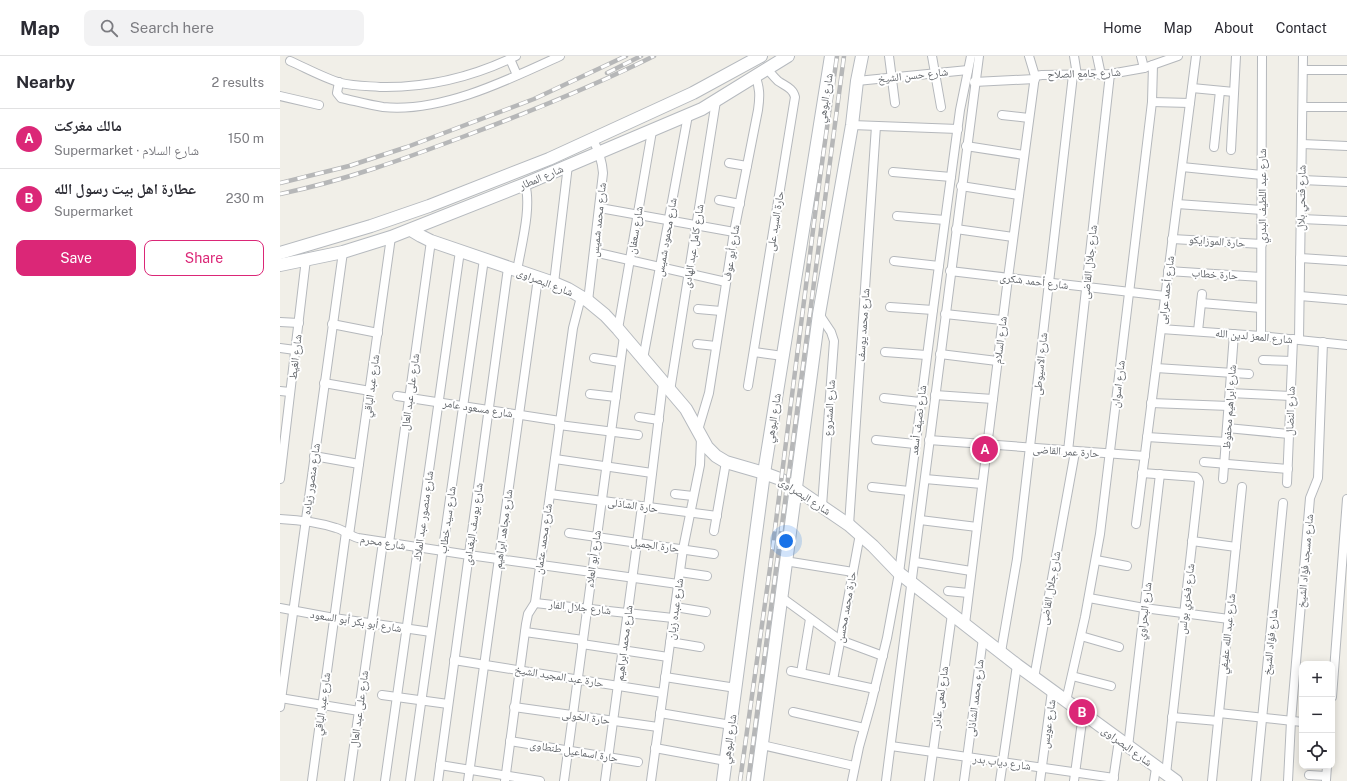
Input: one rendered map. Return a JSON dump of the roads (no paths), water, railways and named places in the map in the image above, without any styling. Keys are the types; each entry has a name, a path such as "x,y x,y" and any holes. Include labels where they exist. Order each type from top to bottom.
{"street":[{"path":"339,82 337,94 341,98 383,107 413,106 441,102 469,94 560,56"},
{"name":"شارع المطار","path":"280,253 371,226 429,206 549,159 693,93 760,56"},
{"name":"شارع المطار","path":"280,265 343,252 391,237 525,184 688,115 716,100 788,56"},
{"name":"شارع البوهي","path":"723,781 764,473 831,56"},
{"path":"757,781 785,560 819,314 852,125 857,80 862,56"},
{"path":"890,56 895,103"},
{"path":"932,56 941,106"},
{"name":"شارع نصيف أسعد","path":"852,781 854,766 883,656 900,573 932,310 958,129 971,56"},
{"name":"شارع نصيف أسعد","path":"886,781 915,562 974,82 979,56"},
{"name":"شارع السلام","path":"966,624 968,594 992,399 1018,195 1035,78 1029,56"},
{"name":"شارع الاسيوطى","path":"1001,652 1016,568 1029,448 1039,380 1048,283 1075,75 1074,56"},
{"path":"1097,56 1101,75"},
{"path":"1141,56 1144,68"},
{"name":"شارع جامع الصلاح","path":"974,82 1035,78 1042,75 1110,74 1144,68 1178,56"},
{"name":"شارع أحمد عرابى","path":"1136,524 1196,56"},
{"path":"1231,150 1236,56"},
{"name":"شارع عبد اللطيف البدري","path":"1260,336 1262,244 1262,56"},
{"name":"شارع فتحي بلال","path":"1296,339 1300,296 1303,56"},
{"path":"290,61 339,82 370,87 416,86 443,82 470,75 513,58 517,75"},
{"name":"شارع اسوان","path":"1066,701 1096,560 1152,102 1153,64"},
{"name":"حارة السيد على","path":"748,386 795,97 792,90 778,81 767,68"},
{"name":"شارع حسن الشيخ","path":"857,80 968,70"},
{"path":"1303,70 1347,70"},
{"name":"شارع جلال القاضى","path":"1034,678 1071,451 1086,287 1110,74"},
{"name":"شارع أبو عوف","path":"699,434 709,393 734,232 760,97 759,86 755,75"},
{"path":"1192,88 1234,92"},
{"path":"1214,147 1220,91"},
{"path":"280,96 319,105"},
{"name":"شارع كامل عبد الهادى","path":"667,387 689,274 716,100"},
{"path":"1152,102 1190,103"},
{"path":"1303,107 1347,107"},
{"name":"شارع محمود شميس","path":"643,359 688,115"},
{"path":"1002,115 1029,118"},
{"path":"852,125 958,129"},
{"name":"شارع محمد يوسف","path":"849,525 876,126"},
{"name":"شارع سعفان","path":"621,332 630,260 652,131"},
{"name":"شارع محمد شميس","path":"585,299 594,252 603,173 600,152 593,140"},
{"path":"1302,144 1347,146"},
{"path":"966,146 1024,155"},
{"path":"729,163 747,166"},
{"path":"554,284 568,165"},
{"path":"1182,167 1262,175"},
{"path":"893,172 951,177"},
{"path":"1302,180 1347,182"},
{"name":"شارع يوسف البغدادى","path":"438,781 489,410 513,269 527,209 528,198 525,184"},
{"path":"961,186 1018,195"},
{"path":"719,200 740,204"},
{"path":"1177,204 1262,210"},
{"path":"429,206 436,220"},
{"path":"600,208 734,232"},
{"path":"897,216 945,220"},
{"path":"1301,219 1347,221"},
{"path":"956,229 1013,237"},
{"name":"شارع البصراوى","path":"411,230 432,241 554,284 585,299 605,315 621,332 686,409 707,447 716,456 726,462 780,479 849,525 900,573 952,614 1034,678 1166,774"},
{"name":"شارع عبد الباقي","path":"312,781 334,618 370,391 391,237"},
{"name":"حارة الموزايكو","path":"1172,238 1262,244"},
{"name":"شارع على عبد العال","path":"349,781 371,624 409,398 432,241"},
{"name":"شارع منصور عبد الملاك","path":"385,781 460,251"},
{"name":"شارع منصور زياده","path":"280,701 343,252"},
{"path":"594,252 726,282"},
{"path":"1300,258 1347,261"},
{"name":"شارع الغيط","path":"280,479 283,434 290,392 306,259"},
{"name":"شارع سيد خطاب","path":"410,781 484,259"},
{"path":"894,261 939,266"},
{"name":"حارة خطاب","path":"1168,270 1261,277"},
{"name":"شارع أحمد شكرى","path":"950,271 1165,296"},
{"name":"شارع مجاهد ابراهيم","path":"468,781 538,278"},
{"path":"1198,332 1202,294"},
{"path":"1300,296 1347,300"},
{"name":"شارع محمد عثمان","path":"505,778 528,614 535,602 573,328 585,299"},
{"path":"1201,303 1261,308"},
{"path":"890,307 932,310"},
{"path":"698,309 721,311"},
{"name":"شارع المشروع","path":"819,314 831,332 834,341 822,506"},
{"path":"945,314 1002,320"},
{"path":"280,322 299,323"},
{"path":"332,324 378,333"},
{"name":"شارع المعز لدين الله","path":"1161,329 1296,339 1347,345"},
{"name":"شارع أبو العلاء","path":"564,781 616,397 620,362 621,332"},
{"name":"شارع ابراهيم محفوظ","path":"1223,479 1234,334"},
{"name":"شارع النضال","path":"1287,483 1292,361 1296,339"},
{"name":"شارع مسجد فؤاد الشيخ","path":"1288,781 1291,721 1310,498 1318,478 1323,342"},
{"path":"697,344 716,346"},
{"path":"280,348 295,350"},
{"path":"754,352 783,356"},
{"path":"885,352 926,356"},
{"path":"940,354 997,361"},
{"path":"594,358 620,362"},
{"path":"1263,360 1292,361"},
{"path":"1156,368 1249,374"},
{"path":"324,383 370,391"},
{"name":"شارع محمد ابراهيم","path":"606,781 637,542 652,472 659,420 667,387"},
{"path":"280,391 290,392"},
{"path":"590,394 616,397"},
{"path":"1230,394 1290,396"},
{"path":"935,395 992,399"},
{"name":"شارع مسعود عامر","path":"397,396 638,435"},
{"path":"884,398 920,402"},
{"path":"1151,402 1229,406"},
{"path":"639,417 659,420"},
{"path":"1227,428 1289,434"},
{"name":"شارع عبده زيان","path":"651,781 683,549 700,465 699,434"},
{"path":"1147,437 1226,442"},
{"path":"876,440 915,444"},
{"name":"حارة عمر القاضى","path":"929,440 1145,456"},
{"path":"314,456 359,464"},
{"path":"555,459 652,472"},
{"path":"714,531 726,462"},
{"path":"1204,462 1288,468"},
{"name":"شارع فخري بولس","path":"1142,473 1196,478 1199,482 1166,774 1154,781"},
{"name":"شارع البحراوي","path":"1113,780 1123,744 1144,608 1160,474"},
{"path":"925,478 982,484"},
{"path":"872,487 910,491"},
{"name":"شارع عبد الله عفيفي","path":"1212,781 1242,487"},
{"name":"حارة الشاذلى","path":"550,494 717,516"},
{"path":"675,494 693,496"},
{"path":"1332,697 1347,499"},
{"name":"شارع فؤاد الشيخ","path":"1256,781 1283,503"},
{"name":"شارع محرم","path":"280,519 305,521 336,528 358,538 418,548 678,584"},
{"path":"920,520 977,527"},
{"name":"حارة الجميل","path":"569,533 714,554"},
{"name":"حارة محمد محسن","path":"833,680 860,534"},
{"path":"1192,541 1236,547"},
{"path":"785,560 853,572"},
{"path":"1096,560 1126,566"},
{"path":"915,562 971,571"},
{"path":"680,572 707,576"},
{"path":"948,591 968,594"},
{"path":"781,597 840,640 883,656"},
{"path":"1089,598 1144,608 1228,619"},
{"name":"شارع جلال الفار","path":"535,602 673,618"},
{"path":"675,607 706,612"},
{"name":"شارع أبو بكر أبو السعود","path":"280,608 371,624 432,632"},
{"name":"شارع لمعى عاذر","path":"929,781 952,614"},
{"path":"801,673 810,618"},
{"path":"525,632 668,657"},
{"path":"1081,636 1119,647"},
{"name":"شارع محمد الشاذلى","path":"964,781 983,638"},
{"path":"670,642 700,647"},
{"name":"حارة عبد المجيد الشيخ","path":"454,660 663,693"},
{"path":"1000,781 1017,665"},
{"path":"791,671 875,689"},
{"path":"1072,676 1111,686"},
{"path":"665,677 736,688"},
{"name":"شارع عويس","path":"1040,781 1052,691"},
{"path":"382,695 448,704"},
{"path":"280,701 322,705 359,711"},
{"name":"حارة الخولى","path":"514,707 658,728"},
{"path":"793,712 864,728"},
{"path":"660,713 731,725"},
{"path":"1075,777 1083,714"},
{"path":"1172,717 1262,718 1299,722"},
{"name":"حارة اسماعيل طنطاوى","path":"510,741 638,762"},
{"path":"762,745 854,766"},
{"name":"شارع دياب بدر","path":"891,746 1042,768 1075,777 1113,780"},
{"path":"655,748 726,761"},
{"path":"440,766 470,770 505,778 540,781"},
{"path":"1309,775 1326,779 1327,769"}],"railway":[{"path":"280,183 349,166 407,147 534,99 626,56"},
{"path":"607,73 641,56"},
{"path":"280,194 327,183 442,145 560,99 654,56"},
{"path":"740,781 770,568 817,199 837,56"},
{"path":"748,781 844,56"}],"place":[{"name":"مالك مغركت","path":"985,449"},
{"name":"عطارة اهل بيت رسول الله","path":"1082,712"}]}
